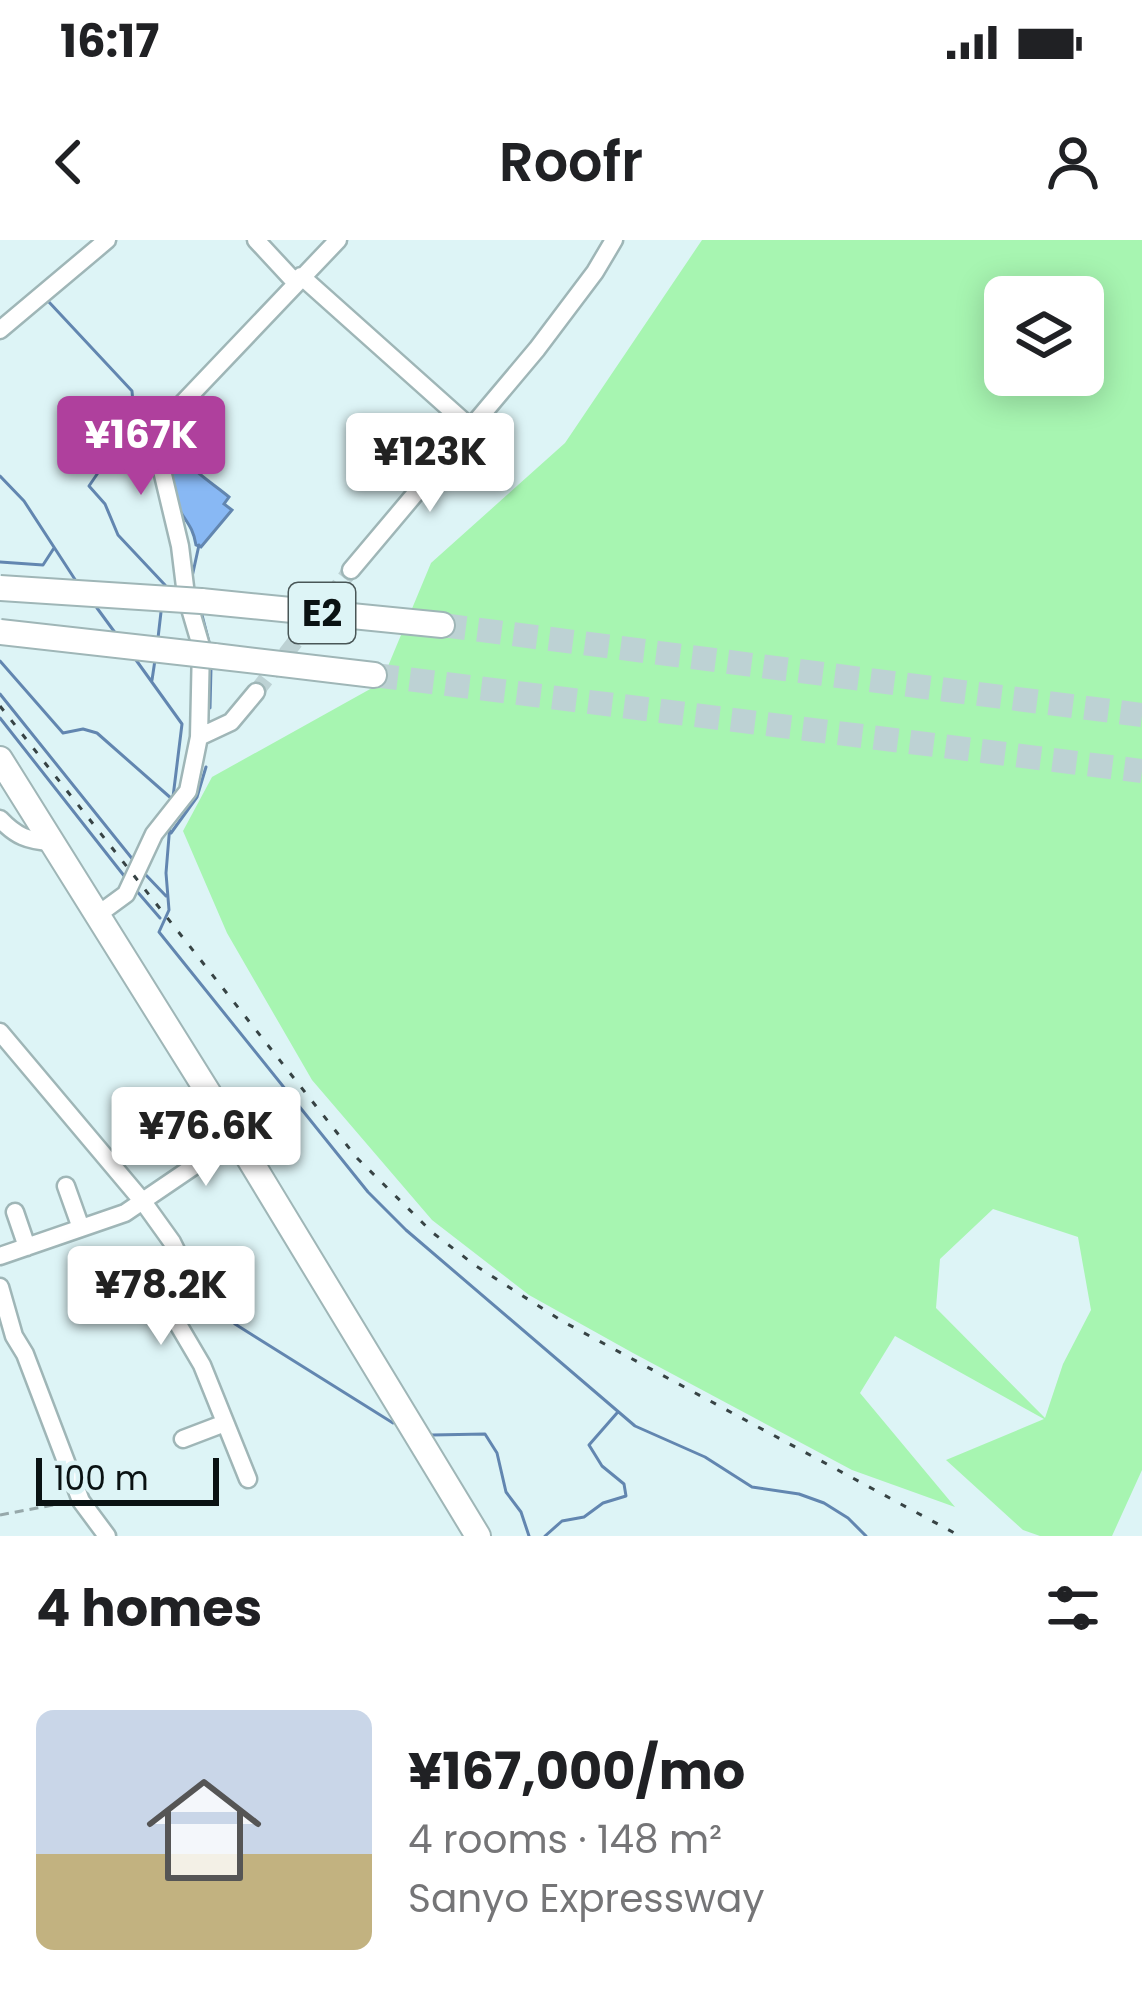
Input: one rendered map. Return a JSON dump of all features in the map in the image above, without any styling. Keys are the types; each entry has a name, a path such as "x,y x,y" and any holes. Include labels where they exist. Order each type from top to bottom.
{"highway":[{"name":"E2","path":"0,588 202,601 442,625"},
{"name":"E2","path":"0,632 374,675"},
{"path":"0,759 478,1536"}],"street":[{"path":"0,330 107,240"},
{"path":"256,240 470,428"},
{"path":"96,916 126,894 167,814 183,799 193,781 200,737 201,646 186,595 157,436 165,419 338,240"},
{"path":"351,570 547,336 614,240"},
{"path":"200,737 231,722 256,692"},
{"path":"0,819 14,834 51,842"},
{"path":"0,1032 146,1201 172,1242 198,1295 169,1310 202,1365 248,1480"},
{"path":"0,1256 146,1201 203,1160 240,1143"},
{"path":"66,1186 81,1228"},
{"path":"15,1212 27,1246"},
{"path":"0,1287 14,1336 81,1502 106,1536"},
{"path":"183,1439 225,1423"}],"path":[{"path":"0,1515 81,1502"}],"green space":[{"path":"702,240 1142,240 1142,1470 1112,1536 1040,1536 1023,1530 946,1460 1044,1419 895,1336 860,1393 955,1507 852,1470 529,1295 432,1220 312,1080 227,933 183,831 212,777 381,683 431,563 565,443","holes":["993,1209 1078,1237 1091,1310 1063,1364 1045,1418 936,1308 940,1259"]}],"water":[{"path":"168,424 183,458 229,497 224,504 232,510 201,547 171,491"}],"waterway":[{"path":"48,301 132,391 133,403 90,442 104,464 89,486 105,504 118,535 165,585"},
{"path":"0,476 24,501 76,581"},
{"path":"192,577 199,545"},
{"path":"0,562 43,565 54,548"},
{"path":"97,608 116,634"},
{"path":"158,638 161,612"},
{"path":"202,615 210,646"},
{"path":"136,660 182,724 173,797"},
{"path":"152,680 155,660"},
{"path":"0,661 63,733 83,729 97,733 172,799"},
{"path":"210,708 211,668"},
{"path":"0,694 134,861"},
{"path":"0,718 125,877"},
{"path":"171,833 197,797 206,767"},
{"path":"170,824 169,910 159,932 368,1192 635,1426 705,1457 752,1487 824,1503 866,1536"},
{"path":"144,873 166,896"},
{"path":"135,889 160,918"},
{"path":"205,1292 235,1324 393,1423"},
{"path":"545,1536 562,1521 584,1517 603,1503 626,1496 624,1484 602,1466 589,1445 617,1413"},
{"path":"432,1435 485,1434 497,1453 506,1492 521,1512 529,1536"}],"tunnel":[{"path":"256,692 351,570"},
{"path":"442,625 1142,715"},
{"path":"374,675 1142,771"}],"railway":[{"path":"0,706 357,1158 433,1233 562,1321 960,1536"}]}
